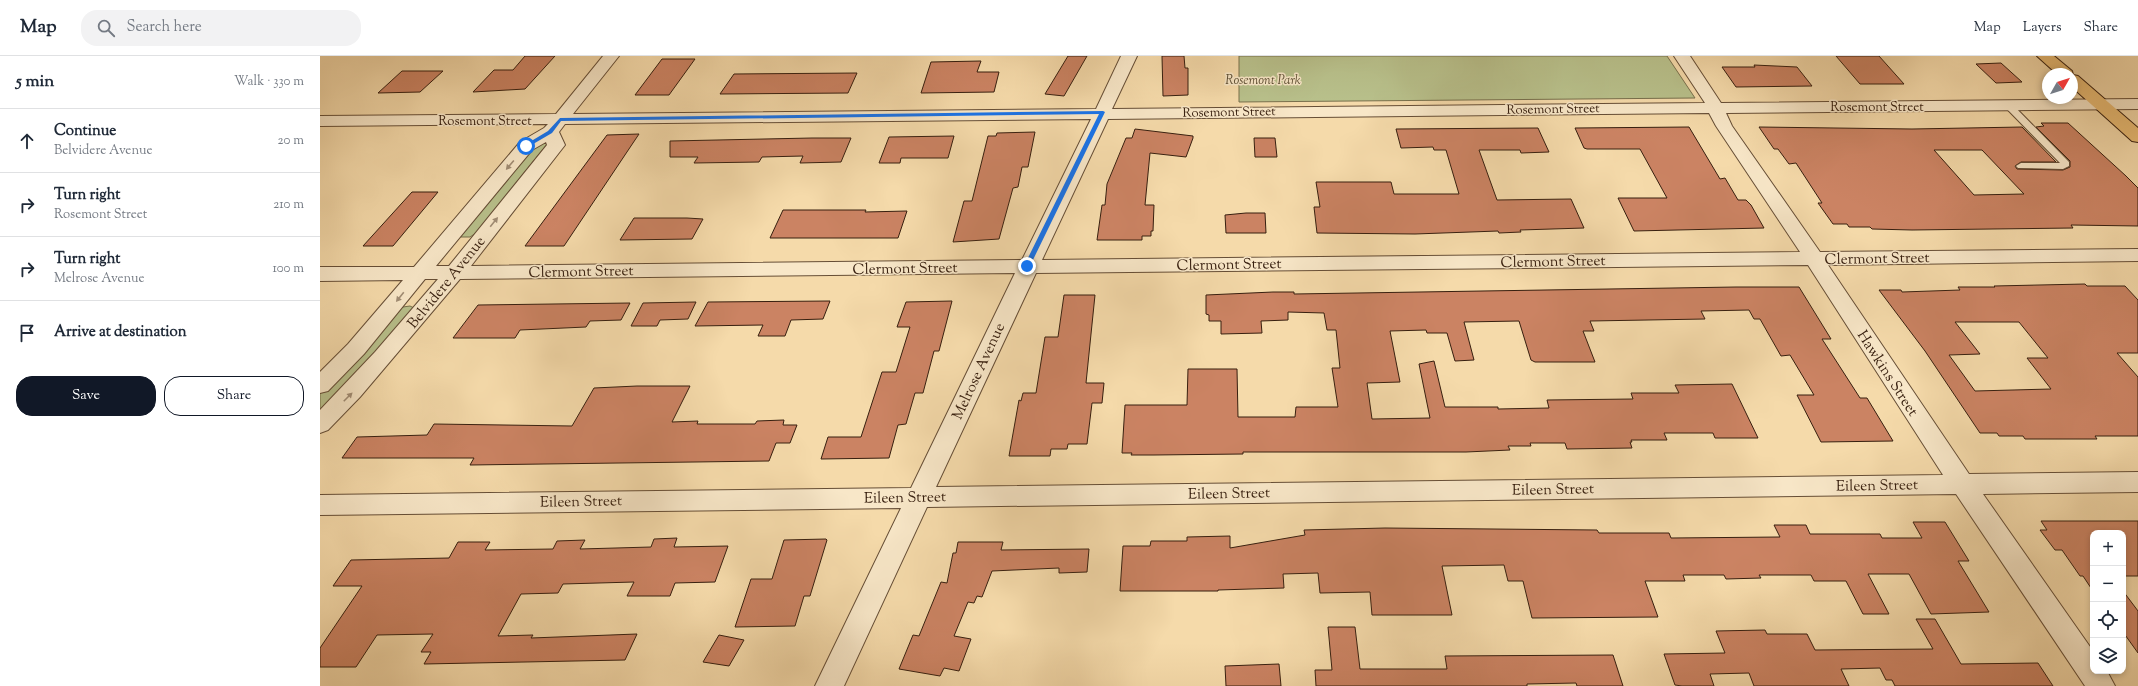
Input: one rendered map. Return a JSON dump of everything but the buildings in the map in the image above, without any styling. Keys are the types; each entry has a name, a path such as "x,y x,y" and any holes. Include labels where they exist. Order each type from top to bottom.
{"main road":[{"path":"2045,56 2059,68"},
{"path":"2078,85 2138,137"}],"street":[{"name":"Belvidere Avenue","path":"320,385 356,349 526,146 555,126 611,56"},
{"name":"Melrose Avenue","path":"829,686 1027,266 1129,56"},
{"name":"Hawkins Street","path":"1682,56 1708,93 1724,126 1780,206 1962,484 2101,686"},
{"name":"Rosemont Street","path":"320,121 555,126 1103,112 2138,104"},
{"name":"Belvidere Avenue","path":"320,424 384,358 556,145 555,126"},
{"name":"Clermont Street","path":"320,274 2138,255"},
{"name":"Eileen Street","path":"320,505 2138,482"}],"lane":[{"path":"2008,106 2066,164 2062,166 2022,166"}],"green space":[{"name":"Rosemont Park","path":"1239,56 1667,56 1695,98 1239,102"},
{"path":"543,140 548,143 476,233 470,237 461,237 460,234 535,143"},
{"path":"410,306 414,308 374,355 320,411 320,394 356,358 397,312 403,307"}],"route":[{"path":"526,146 550,132 560,119 1103,112 1027,266"}]}
